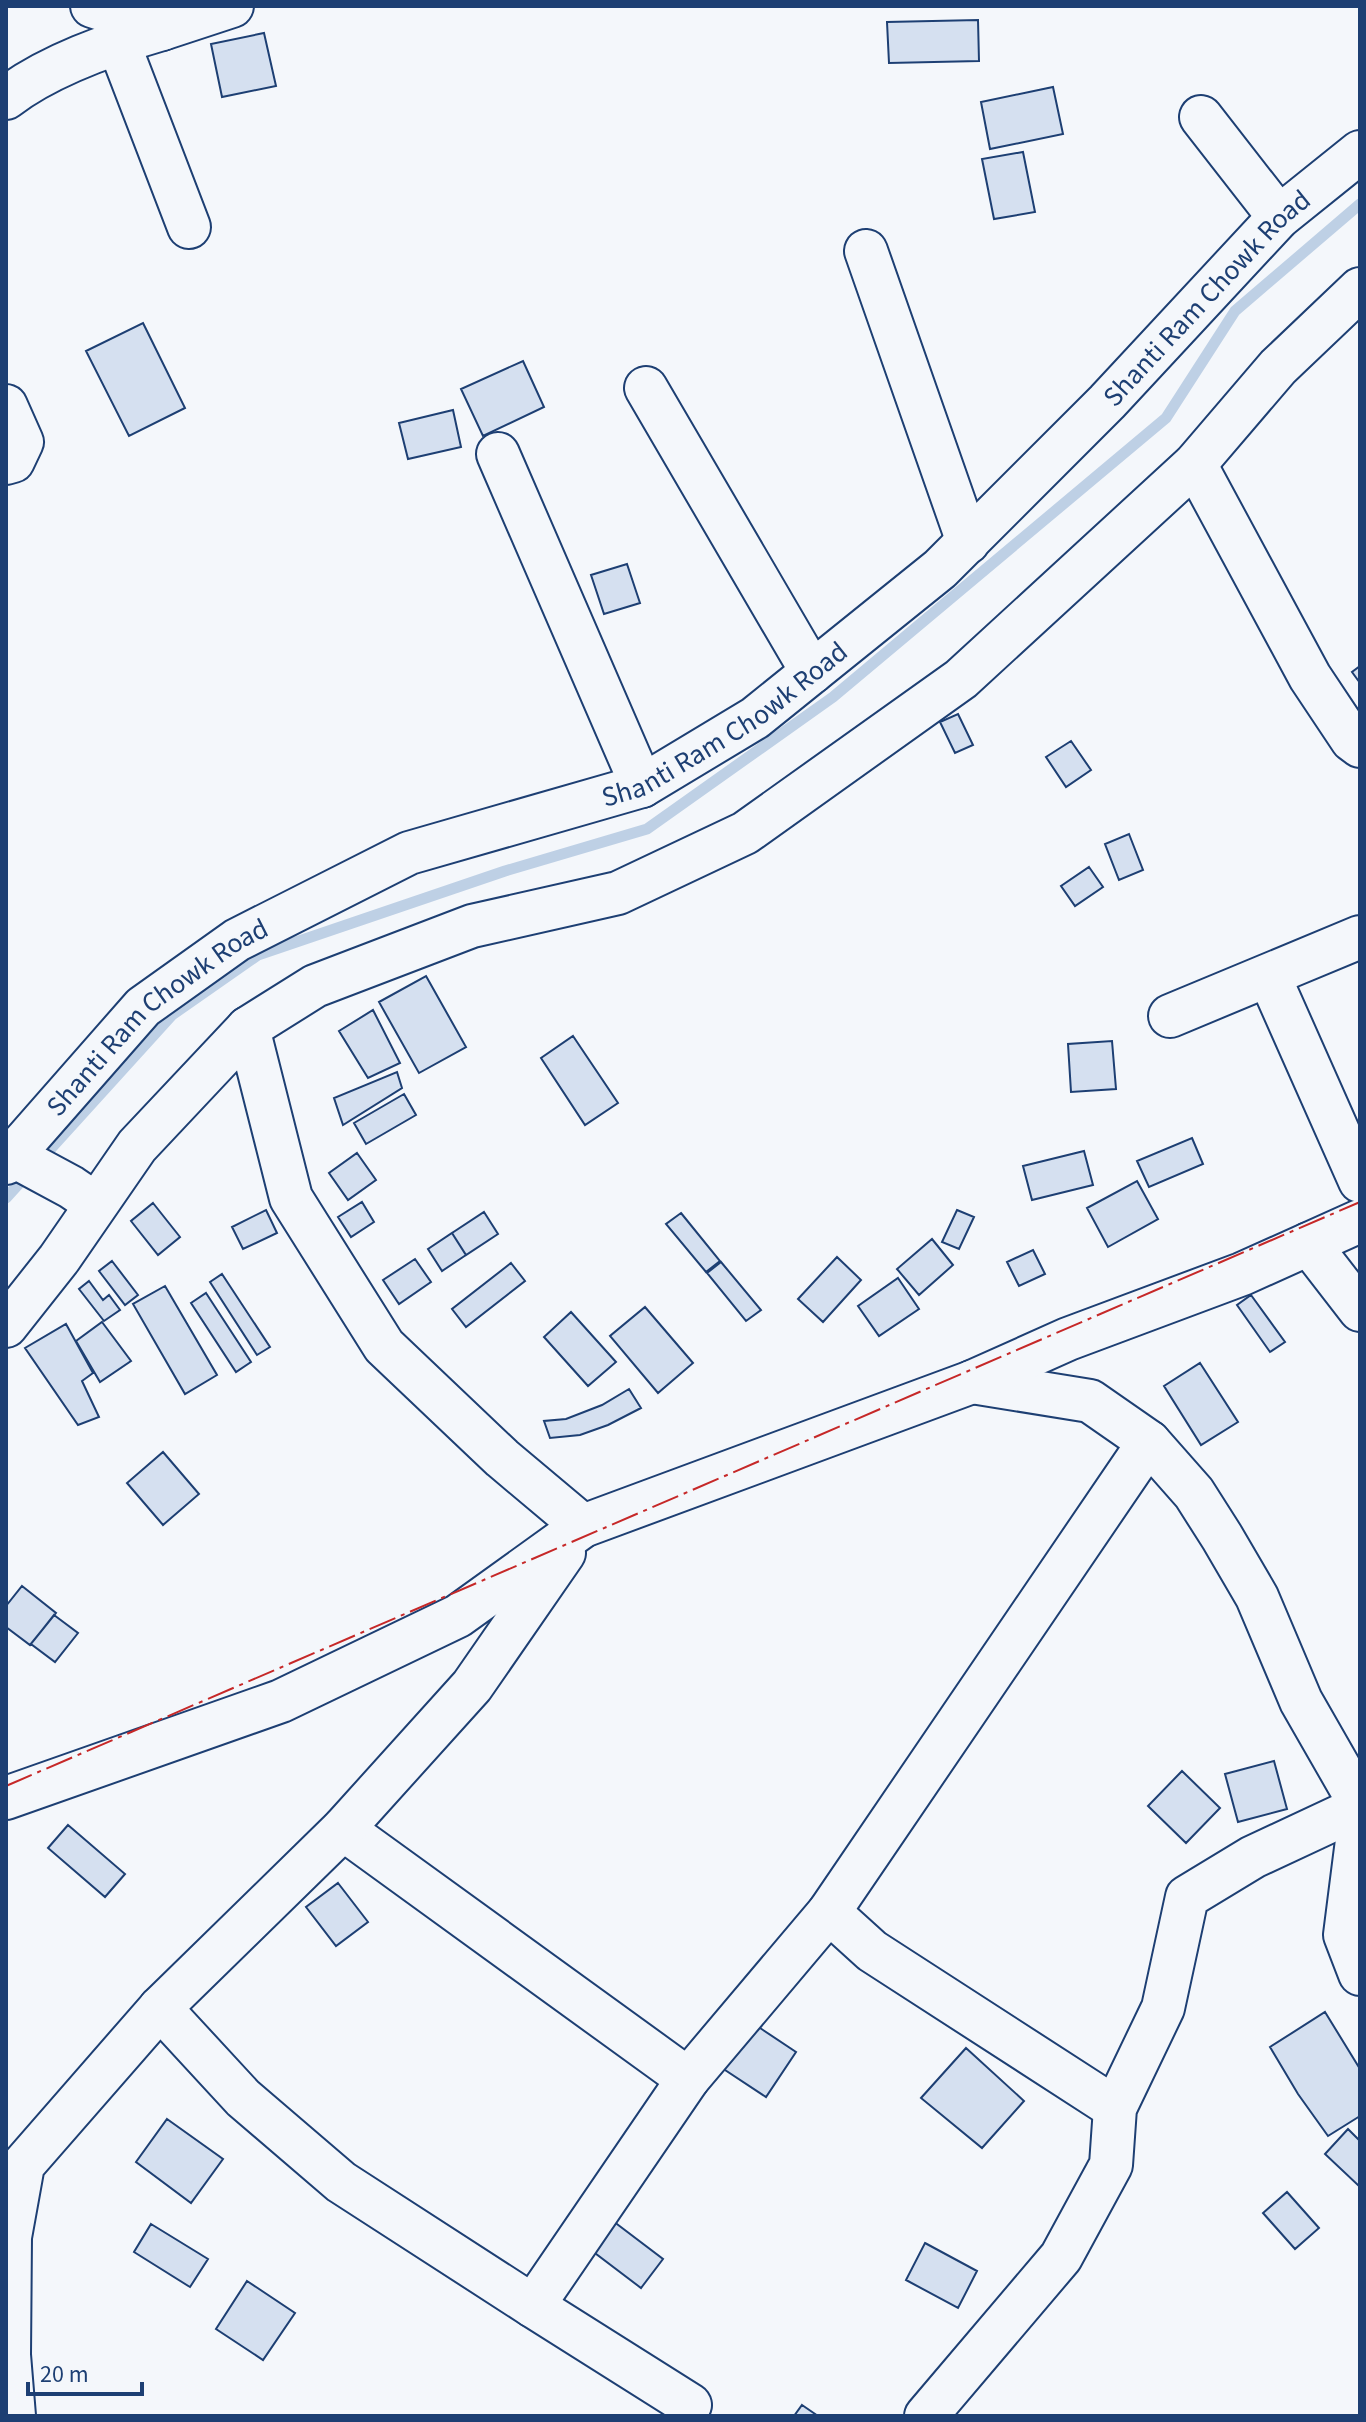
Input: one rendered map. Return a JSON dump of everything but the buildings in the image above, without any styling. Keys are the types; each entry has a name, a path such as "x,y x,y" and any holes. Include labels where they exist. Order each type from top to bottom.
{"street":[{"path":"92,6 162,29"},
{"path":"6,98 24,84 118,42 232,6"},
{"path":"118,42 189,227"},
{"path":"1201,117 1279,217"},
{"name":"Shanti Ram Chowk Road","path":"12,1158 143,1007 237,940 409,853 642,786 755,718 940,569 1107,402 1279,217 1360,152"},
{"path":"866,251 968,542"},
{"path":"6,1326 59,1259 84,1196 137,1146 248,1028 315,986 472,926 618,893 745,833 961,679 1195,464 1278,367 1360,289"},
{"path":"646,388 812,672"},
{"path":"6,406 22,442 13,461 6,463"},
{"path":"498,454 642,786"},
{"path":"1195,464 1310,677 1352,740 1360,746"},
{"path":"1170,1016 1360,937"},
{"path":"1269,976 1360,1181"},
{"path":"248,1028 291,1198 384,1346 502,1458 583,1526"},
{"path":"12,1158 84,1196"},
{"path":"6,1798 281,1701 458,1616 583,1526 972,1382 1068,1339 1242,1274 1360,1221"},
{"path":"1309,1244 1360,1310"},
{"path":"926,2416 1061,2257 1111,2165 1115,2108 1163,2008 1187,1897 1253,1857 1360,1805 1301,1701 1257,1597 1194,1493 1149,1442 1090,1401 972,1382"},
{"path":"533,2306 688,2079 829,1912 1149,1442"},
{"path":"14,2416 9,2355 10,2237 23,2165 160,2008 343,1829 472,1686 583,1526"},
{"path":"1360,1817 1345,1935 1360,1974"},
{"path":"343,1829 688,2079"},
{"path":"829,1912 872,1951 1115,2108"},
{"path":"160,2008 243,2098 341,2182 690,2405"}],"waterway":[{"path":"6,1198 172,1015 258,955 505,871 647,829 833,697 1166,418 1235,311 1360,204"}],"power":[{"path":"6,1786 1360,1202"}]}
